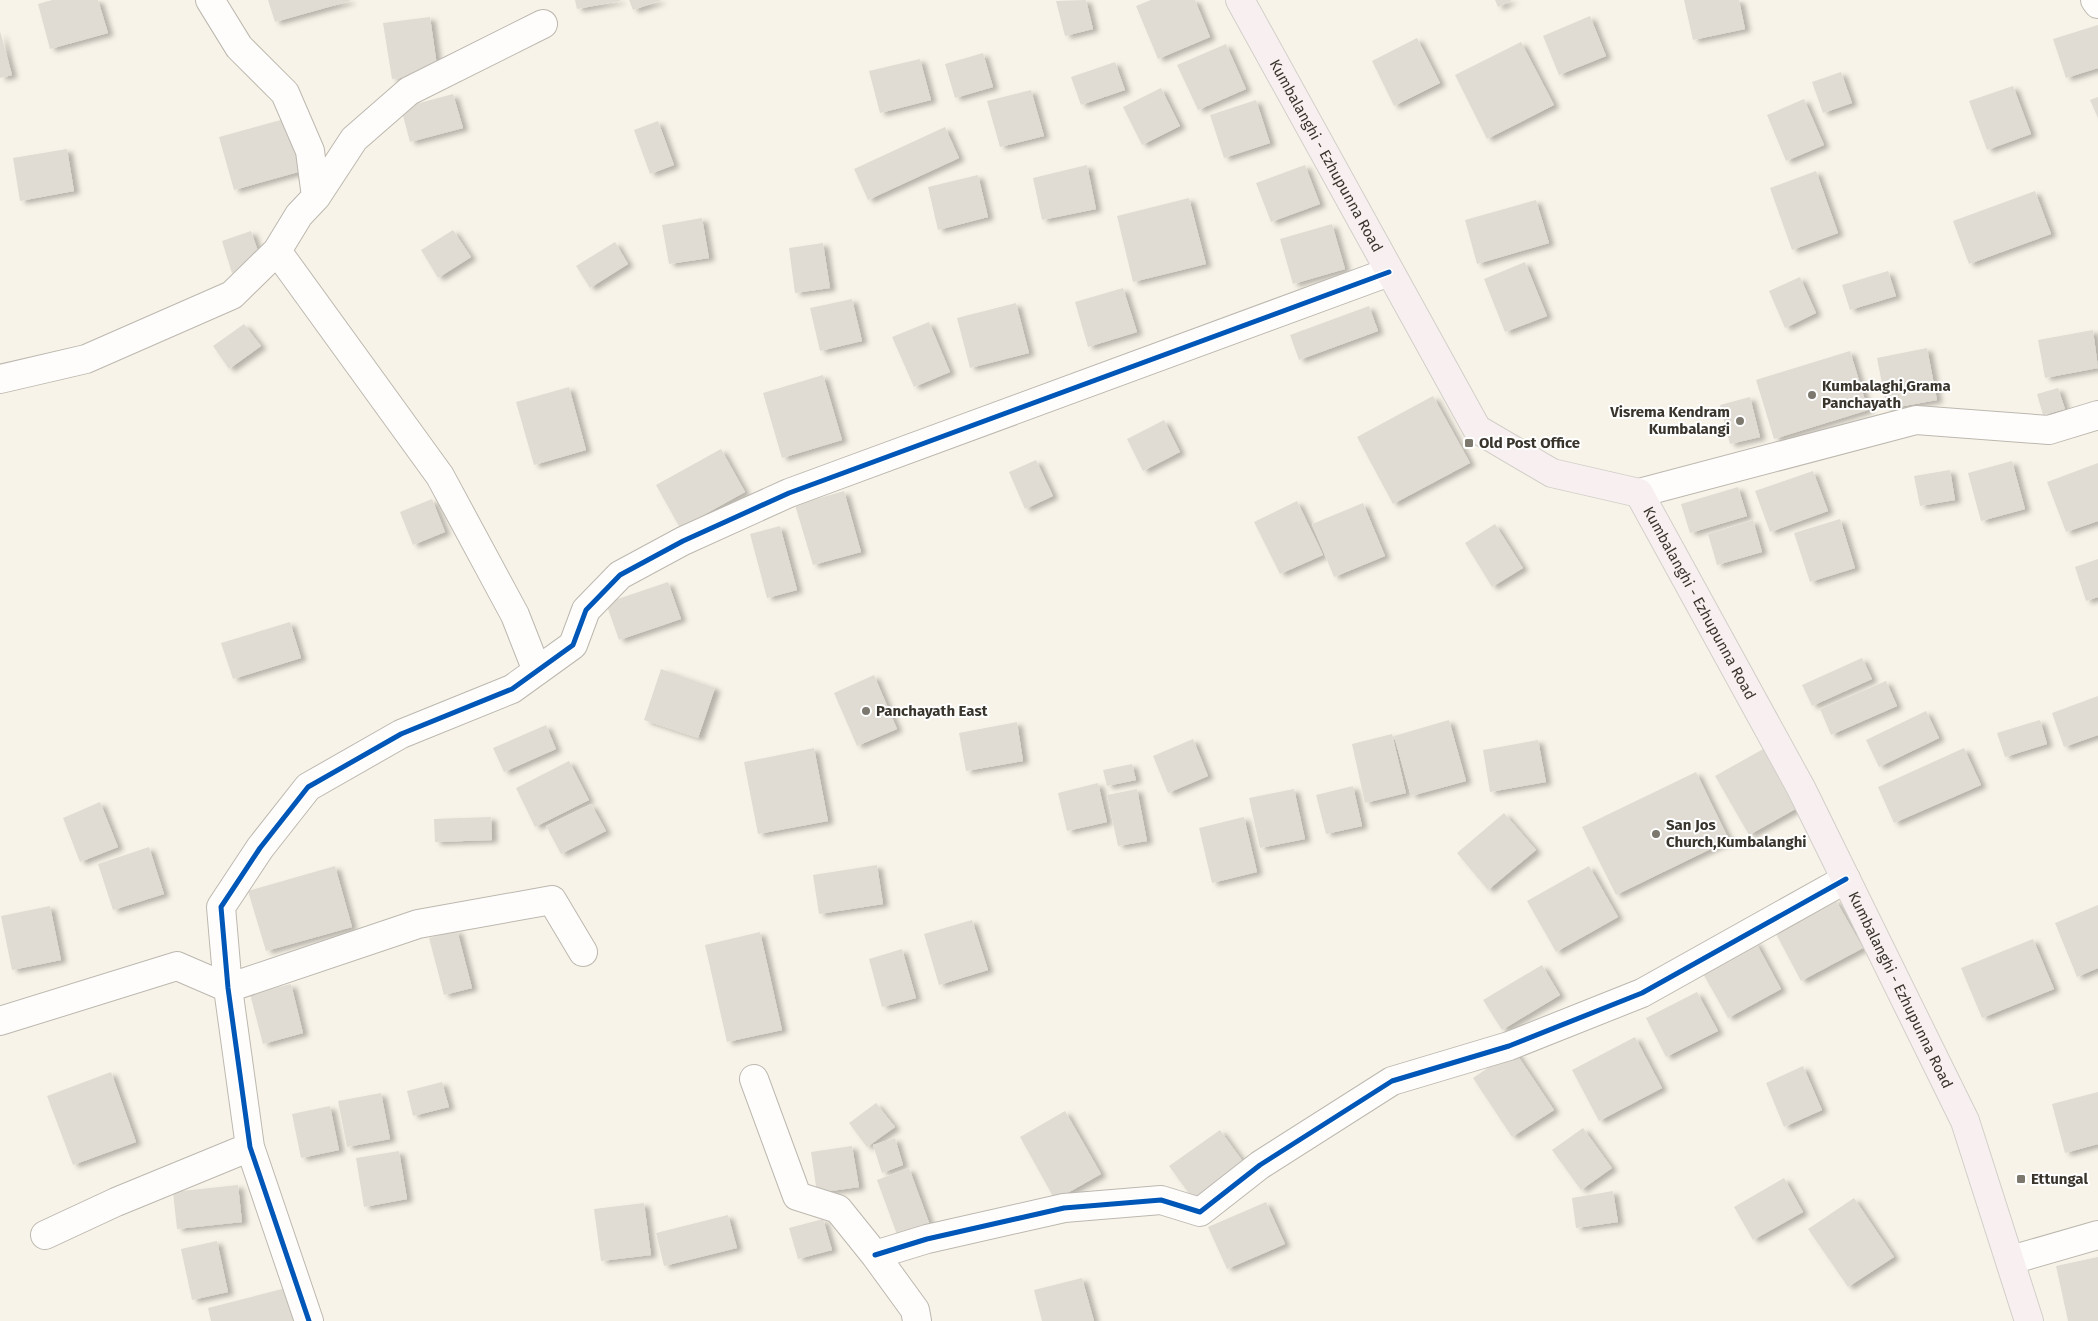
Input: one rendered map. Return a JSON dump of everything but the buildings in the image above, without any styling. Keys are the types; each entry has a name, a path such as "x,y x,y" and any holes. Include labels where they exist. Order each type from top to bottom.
{"main road":[{"name":"Kumbalanghi - Ezhupunna Road","path":"1240,0 1476,429 1552,473 1639,493 1801,788 1966,1121 2029,1321"}],"street":[{"path":"210,0 239,47 285,93 310,151 316,197"},
{"path":"2096,0 2098,4"},
{"path":"0,379 86,359 232,295 277,251 299,215 316,197 354,139 409,91 543,24"},
{"path":"277,251 440,476 515,615 537,671"},
{"path":"309,1321 250,1147 228,988 221,907 260,848 308,787 401,734 512,689 573,645 586,610 620,575 683,541 790,493 1389,272"},
{"path":"1639,493 1916,420 2049,430 2098,415"},
{"path":"876,1255 927,1239 1064,1208 1161,1200 1200,1212 1260,1165 1392,1081 1509,1046 1642,993 1846,879"},
{"path":"0,1021 177,966 228,988 418,924 552,900 583,952"},
{"path":"754,1079 797,1196 838,1209 876,1255 915,1310 917,1321"},
{"path":"45,1235 116,1202 250,1147"},
{"path":"2011,1260 2098,1235"}],"cycle path":[{"path":"309,1321 250,1147 228,988 221,907 260,848 308,787 401,734 512,689 573,645 586,610 620,575 683,541 789,493 1389,272"},
{"path":"875,1255 927,1239 1064,1208 1161,1200 1200,1212 1260,1165 1392,1081 1509,1046 1642,993 1846,879"}],"place":[{"name":"Kumbalaghi,Grama Panchayath","path":"1812,395"},
{"name":"Visrema Kendram Kumbalangi","path":"1740,421"},
{"name":"Old Post Office","path":"1469,443"},
{"name":"Panchayath East","path":"866,711"},
{"name":"San Jos Church,Kumbalanghi","path":"1656,834"},
{"name":"Ettungal","path":"2021,1179"}]}
